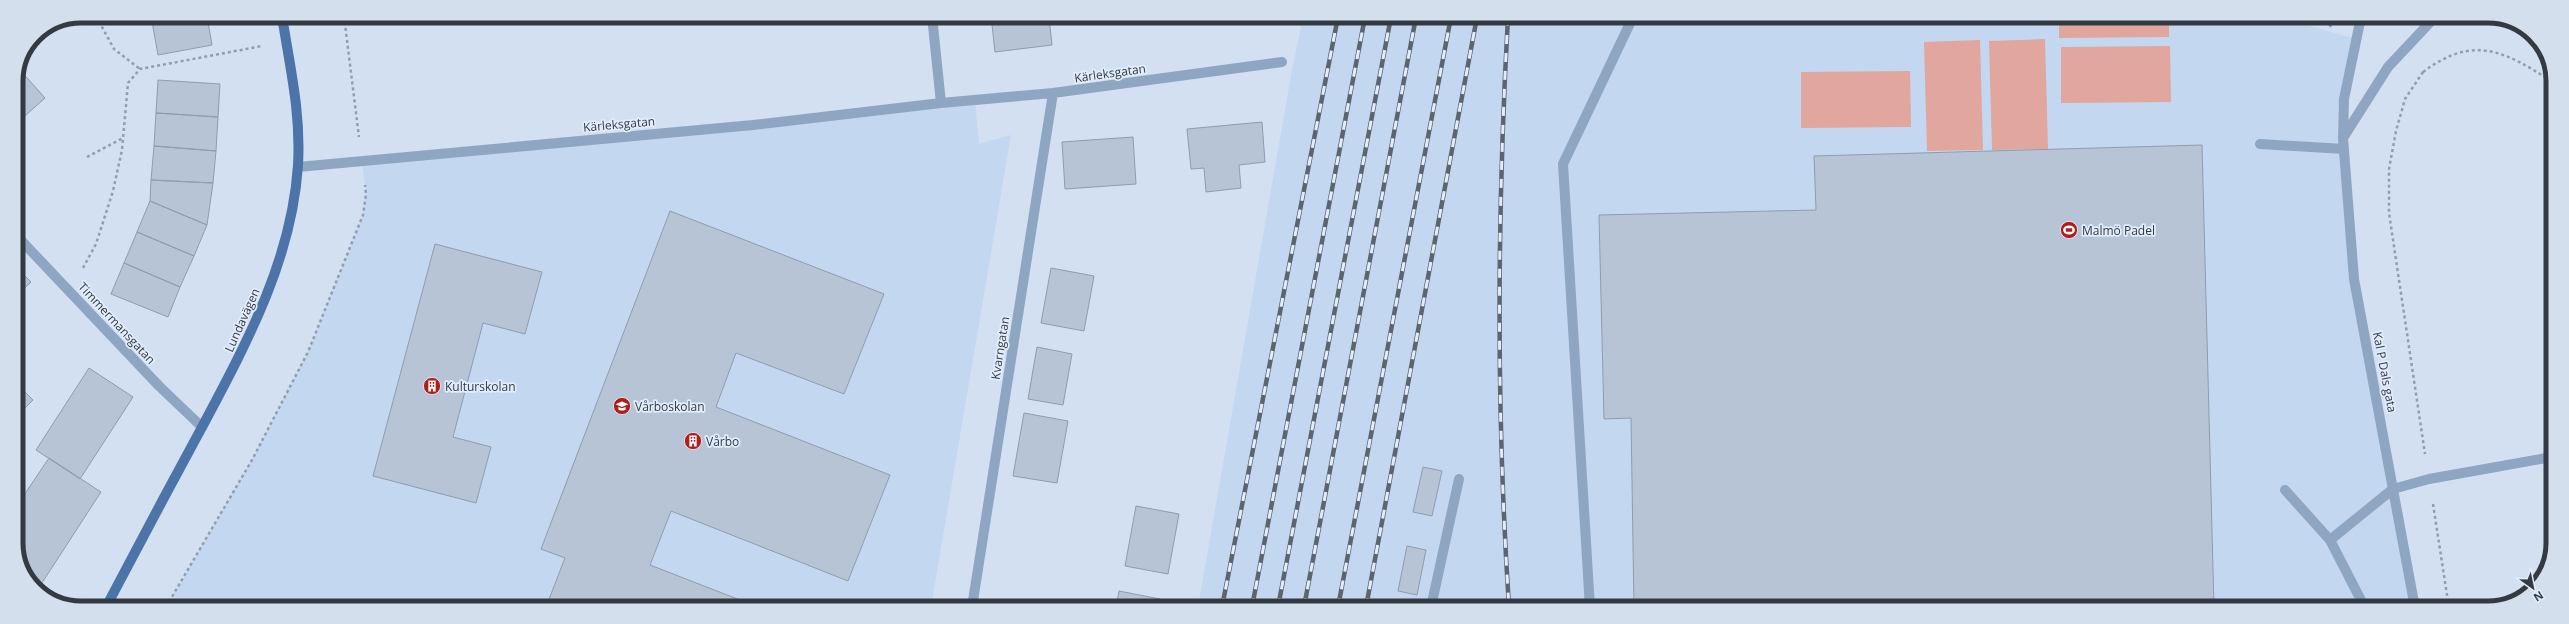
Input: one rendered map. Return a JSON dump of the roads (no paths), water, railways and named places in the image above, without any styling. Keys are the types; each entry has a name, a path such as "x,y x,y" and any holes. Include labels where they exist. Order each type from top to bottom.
{"main road":[{"name":"Lundavägen","path":"109,601 234,370 268,294 287,232 298,166 298,109 283,23"}],"street":[{"path":"933,23 941,103"},
{"path":"1590,601 1563,164 1630,23"},
{"name":"Kal P Dals gata","path":"2361,23 2344,98 2343,138 2354,278 2414,601"},
{"path":"2343,138 2388,67 2429,23"},
{"name":"Kärleksgatan","path":"298,166 753,125 941,103 1053,93 1282,62"},
{"name":"Kvarngatan","path":"973,601 1053,93"},
{"path":"2260,144 2344,149"},
{"name":"Timmermansgatan","path":"23,242 159,386 202,427"},
{"path":"2330,540 2393,489 2429,479 2546,458"},
{"path":"1432,601 1459,479"},
{"path":"2285,490 2330,540 2361,601"}],"railway":[{"path":"1223,601 1337,23"},
{"path":"1253,601 1364,23"},
{"path":"1279,601 1390,23"},
{"path":"1305,601 1415,23"},
{"path":"1339,601 1450,23"},
{"path":"1367,601 1476,23"},
{"path":"1508,23 1504,91 1500,238 1500,386 1509,601"}],"place":[{"name":"Malmö Padel","path":"2069,230"},
{"name":"Kulturskolan","path":"432,386"},
{"name":"Vårboskolan","path":"622,406"},
{"name":"Vårbo","path":"693,441"}]}
